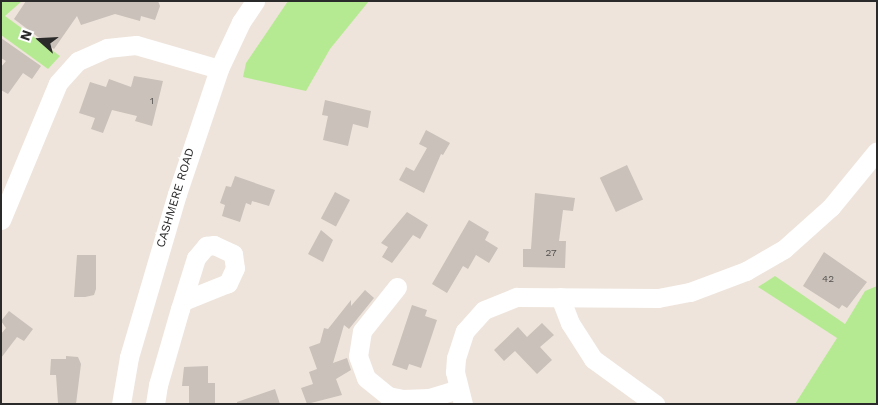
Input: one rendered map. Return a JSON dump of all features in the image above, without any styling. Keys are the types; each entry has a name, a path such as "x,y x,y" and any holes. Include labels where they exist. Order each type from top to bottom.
{"street":[{"name":"CASHMERE ROAD","path":"121,404 129,357 163,239 219,69 230,43 255,1"},
{"path":"1,220 58,83 78,61 108,48 136,45 219,69"},
{"path":"397,287 362,331 358,356 366,378 388,396 402,399 460,396 455,372 460,345 466,331 484,310 518,297 658,298 690,292 746,271 784,249 831,207 877,151"},
{"path":"560,297 570,323 586,351 601,366 655,404"},
{"path":"155,404 183,301"}],"green space":[{"path":"1,1 22,1 5,16 60,56 48,69 1,35"},
{"path":"288,1 369,1 330,49 306,91 243,77 246,63"},
{"path":"775,276 845,324 865,291 877,286 877,404 795,404 837,338 758,287"}],"building":[{"path":"26,1 158,1 160,6 155,20 141,16 140,21 115,14 81,25 77,16 54,49 14,19"},
{"path":"1,38 41,66 32,79 23,73 8,94 1,90 1,67 6,61 1,58"},
{"path":"134,76 163,81 152,126 135,121 137,116 112,110 103,133 91,129 95,118 79,113 90,82 106,87 109,79 131,87"},
{"path":"325,100 371,111 368,128 353,124 348,146 323,140 328,116 322,115"},
{"path":"426,130 450,143 443,155 441,154 424,193 399,180 406,167 414,171 427,148 419,144"},
{"path":"627,165 643,199 616,212 600,178"},
{"path":"235,176 275,190 269,206 252,201 251,205 246,203 240,222 222,216 225,205 220,203 226,186 231,187"},
{"path":"335,192 350,200 336,226 321,218"},
{"path":"535,193 575,198 573,211 563,210 559,241 566,241 565,268 523,267 523,249 531,249"},
{"path":"407,212 428,225 420,239 413,235 392,263 382,257 388,247 381,243"},
{"path":"469,220 489,232 485,240 498,248 489,263 476,255 468,269 463,266 447,293 432,284"},
{"path":"321,230 333,240 323,262 308,254"},
{"path":"824,252 867,282 847,308 842,305 839,309 803,286"},
{"path":"77,255 96,255 96,289 94,295 74,297"},
{"path":"365,290 374,298 349,329 344,325 333,363 347,358 351,370 336,379 342,395 307,404 301,388 313,384 309,372 317,369 309,347 320,343 324,328 328,329 351,300 351,306"},
{"path":"412,305 427,310 425,316 437,320 421,368 409,364 407,370 392,365"},
{"path":"9,311 33,329 24,341 17,337 1,358 1,334 6,328 1,321"},
{"path":"542,323 554,335 540,347 552,360 537,374 515,351 504,361 494,350 518,327 527,337"},
{"path":"66,356 78,357 81,364 76,404 58,403 56,375 50,375 51,359 66,359"},
{"path":"208,366 208,383 215,383 215,404 189,404 189,386 182,386 184,367"},
{"path":"275,389 280,404 237,404 237,402"}]}
